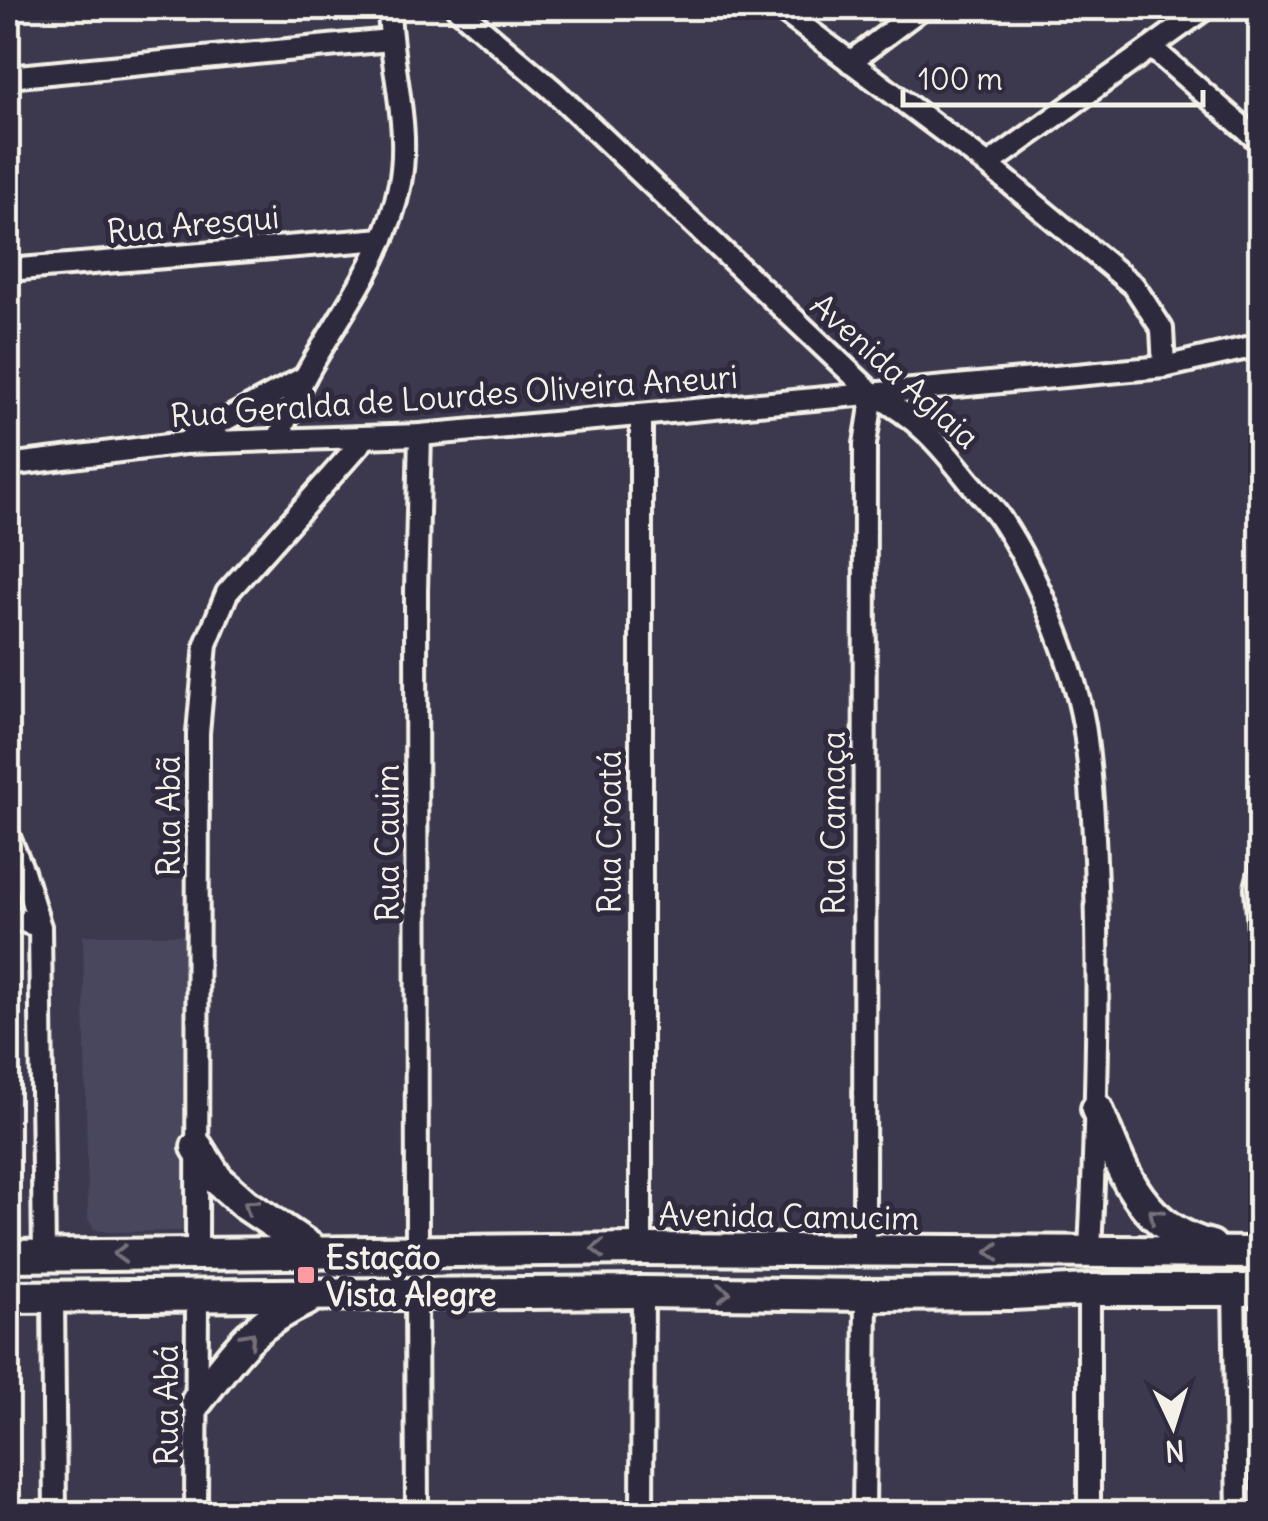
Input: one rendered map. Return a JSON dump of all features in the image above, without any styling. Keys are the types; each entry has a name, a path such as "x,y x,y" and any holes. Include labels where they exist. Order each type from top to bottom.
{"main road":[{"path":"1097,1108 1122,1174 1144,1206 1174,1231 1204,1245 1252,1253"},
{"path":"197,1148 217,1179 245,1204 316,1252"},
{"path":"641,1249 643,1292"},
{"name":"Avenida Camucim","path":"8,1256 641,1249 1252,1253"},
{"path":"1088,1290 1090,1250"},
{"path":"197,1253 197,1297"},
{"path":"44,1255 53,1296"},
{"path":"8,1297 1247,1290"},
{"path":"196,1402 252,1332 273,1315 317,1296"}],"street":[{"path":"278,439 305,377 346,311 383,238 400,182 403,118 390,40 389,8"},
{"name":"Avenida Aglaia","path":"457,8 552,89 873,394 906,412 935,439 1002,520 1048,610 1084,723 1094,820 1097,1108 1090,1250"},
{"path":"779,8 988,165 1134,286 1162,329 1164,367"},
{"path":"850,62 922,8"},
{"path":"988,165 1206,8"},
{"path":"8,77 390,40"},
{"path":"1152,48 1260,142"},
{"name":"Rua Aresqui","path":"8,270 383,238"},
{"name":"Rua Geralda de Lourdes Oliveira Aneuri","path":"8,465 184,442 420,435 1164,367 1260,345"},
{"path":"184,442 305,377"},
{"name":"Rua Camaça","path":"864,1252 865,444 873,394"},
{"name":"Rua Croatá","path":"641,416 641,1249"},
{"name":"Rua Cauim","path":"418,1251 416,591 420,435"},
{"name":"Rua Abã","path":"197,1253 198,733 206,644 227,593 366,437"},
{"path":"8,834 40,927 44,1255"},
{"path":"1260,872 1256,888 1260,943"},
{"path":"8,916 40,927"},
{"path":"1088,1290 1089,1514"},
{"path":"1238,1514 1247,1290"},
{"path":"642,1514 643,1292"},
{"path":"416,1295 417,1514"},
{"path":"864,1514 866,1295"},
{"path":"53,1296 55,1514"},
{"name":"Rua Abá","path":"196,1514 197,1297"}],"shaded area":[{"path":"83,935 195,935 194,1219 184,1231 107,1232 94,1229 88,1219"}],"place":[{"name":"Estação Vista Alegre","path":"306,1275"}]}
